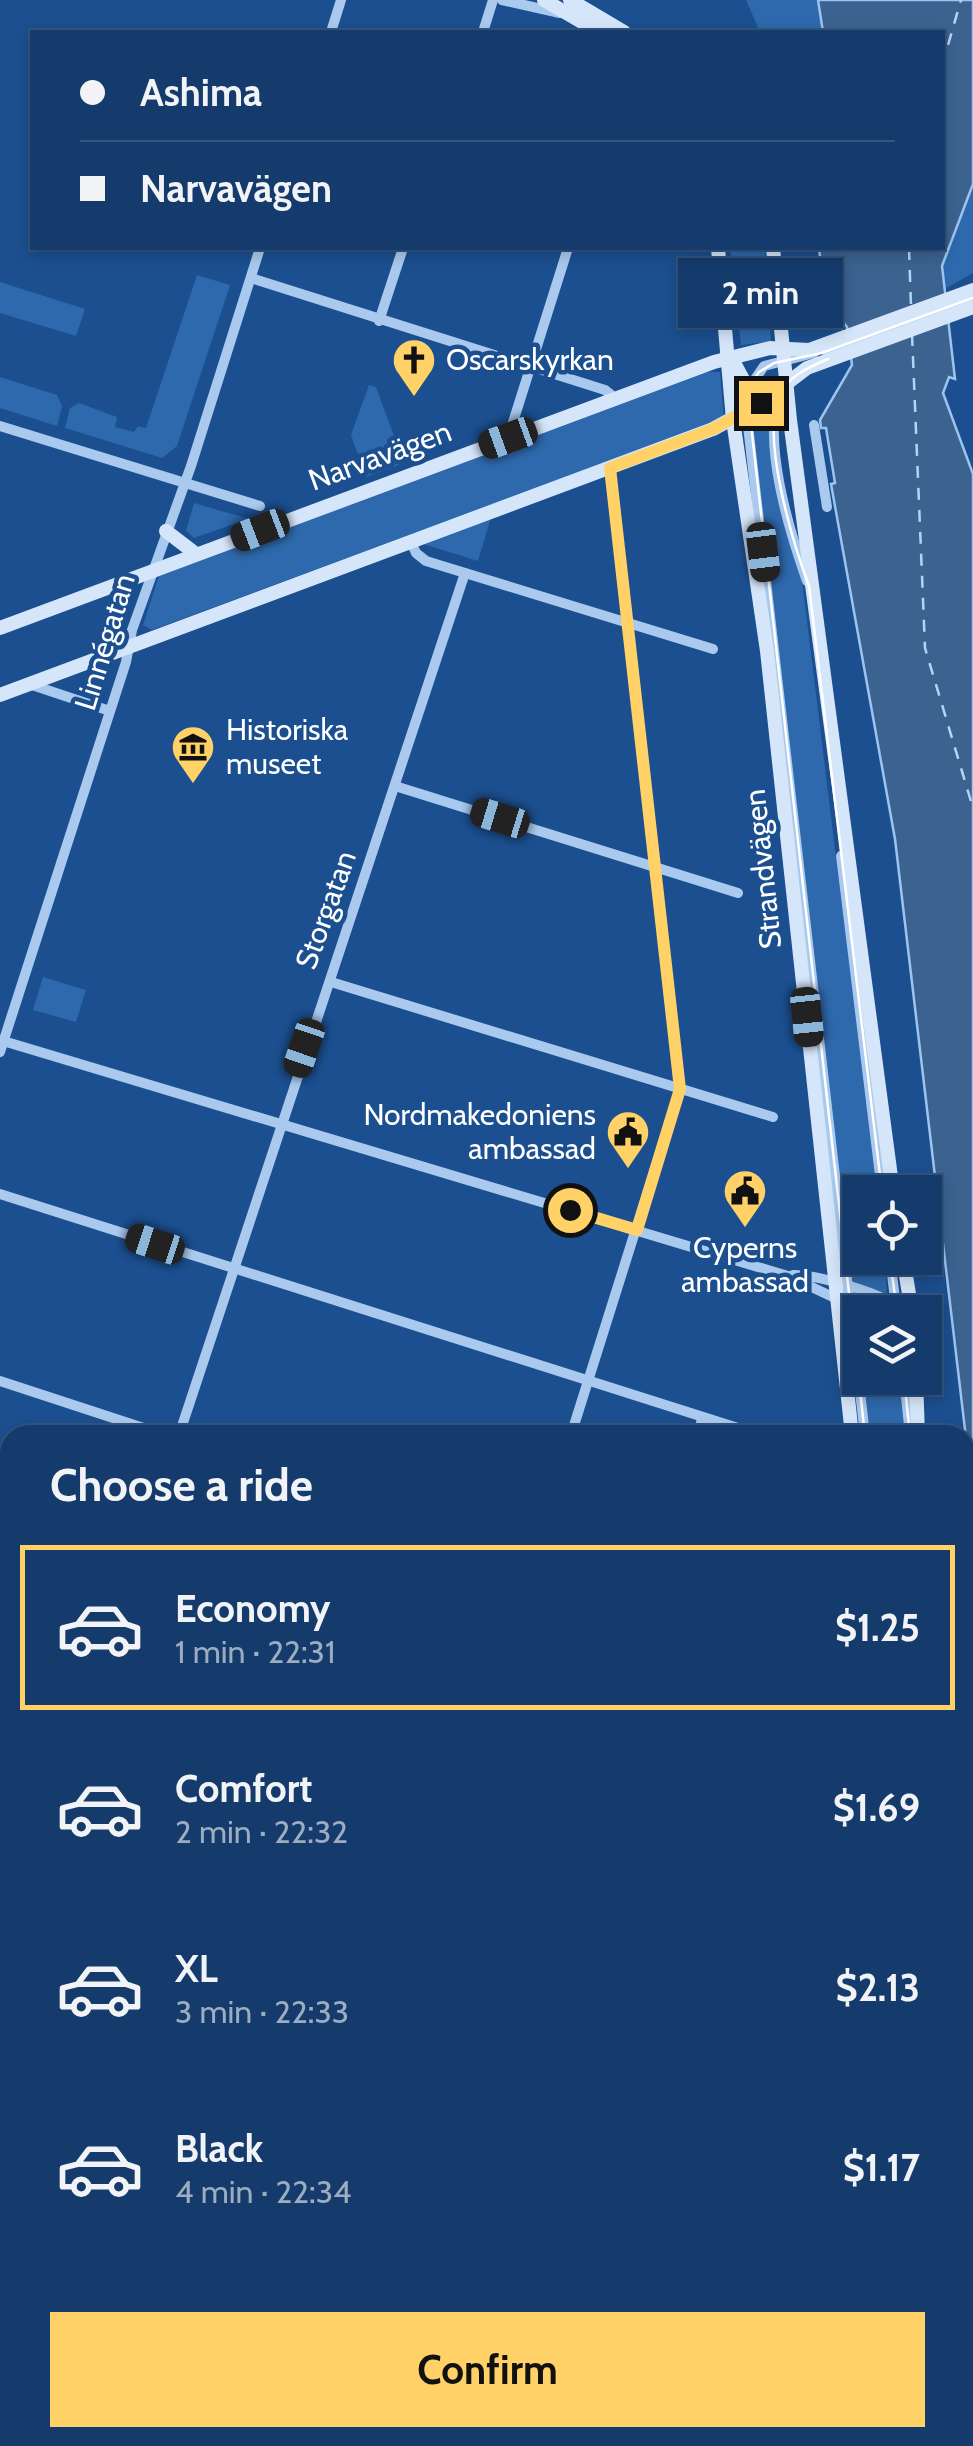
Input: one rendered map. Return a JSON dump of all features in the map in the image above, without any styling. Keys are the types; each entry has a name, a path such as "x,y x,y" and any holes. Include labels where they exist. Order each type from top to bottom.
{"street":[{"path":"331,30 341,0"},
{"path":"484,30 493,0"},
{"path":"502,0 568,7 597,30"},
{"path":"544,0 620,30"},
{"name":"Linnégatan","path":"1,1044 152,570 259,250"},
{"path":"380,321 403,250"},
{"path":"508,438 567,250"},
{"name":"Strandvägen","path":"718,250 733,420 766,651 839,1289 862,1425"},
{"path":"773,250 786,384 891,1175"},
{"path":"250,278 605,390 615,398"},
{"path":"946,308 973,290"},
{"path":"746,399 761,403 806,368 844,346 946,308 973,304"},
{"name":"Narvavägen","path":"0,628 730,356 844,346"},
{"path":"0,694 733,420 764,366 783,354"},
{"name":"Strandvägen","path":"730,356 741,372 746,399 851,1425"},
{"path":"786,384 775,412 784,510 809,586 880,1175"},
{"path":"814,425 827,507"},
{"path":"0,426 260,506"},
{"path":"575,1425 680,1089 610,468"},
{"path":"166,530 196,554"},
{"path":"411,542 416,554 426,561 712,649"},
{"name":"Storgatan","path":"182,1425 465,572"},
{"path":"28,684 110,711"},
{"path":"395,786 738,893"},
{"path":"331,982 774,1117"},
{"path":"1,1044 857,1295"},
{"path":"0,1194 728,1425"},
{"path":"0,1381 134,1425"},
{"path":"912,1395 915,1425"},
{"path":"701,1425 702,1417"}],"shaded area":[{"path":"746,0 818,0 823,30 759,30"},
{"path":"818,0 973,0 973,184 942,266 955,379 949,377 943,393 973,474 973,1425 964,1425 942,1235 942,1175 935,1175 895,839 831,484 835,483 826,428 821,428 820,420 852,365 847,327 825,299 819,250 945,250 945,30 823,30"},
{"path":"973,184 973,273 943,290 945,249"},
{"path":"730,250 765,250 771,341 741,345"},
{"path":"197,275 230,285 177,446 162,458 65,428 70,408 79,403 117,417 115,427 134,432 138,426 146,428"},
{"path":"0,282 85,309 76,336 0,313"},
{"path":"704,372 720,372 724,418 152,630 143,625 159,576"},
{"path":"0,377 57,395 62,406 57,426 0,408"},
{"path":"369,385 376,387 404,463 366,477 351,435"},
{"path":"771,419 780,506 802,580 875,1175 842,1175 842,1205 752,422"},
{"path":"194,503 249,519 194,538 186,531"},
{"path":"491,517 478,561 420,543"},
{"path":"43,977 86,990 76,1022 33,1010"},
{"path":"850,1275 886,1275 887,1294 851,1283"},
{"path":"865,1395 901,1395 905,1425 869,1425"}],"ferry route":[{"path":"945,56 961,0"},
{"path":"909,250 911,306"},
{"path":"912,334 925,648 973,808"}],"tram line":[{"path":"864,1425 747,389 759,372 774,363 822,353 973,298"},
{"path":"828,359 800,373 783,389 774,415 774,438 781,491 809,586 880,1175"},
{"path":"892,1275 895,1295"},
{"path":"906,1395 909,1425"}],"place":[{"name":"Oscarskyrkan","path":"414,398"},
{"name":"Historiska museet","path":"193,785"},
{"name":"Nordmakedoniens ambassad","path":"628,1170"},
{"name":"Cyperns ambassad","path":"745,1229"}],"route":[{"path":"570,1210 637,1230 680,1089 610,468 713,429 761,403"}]}
